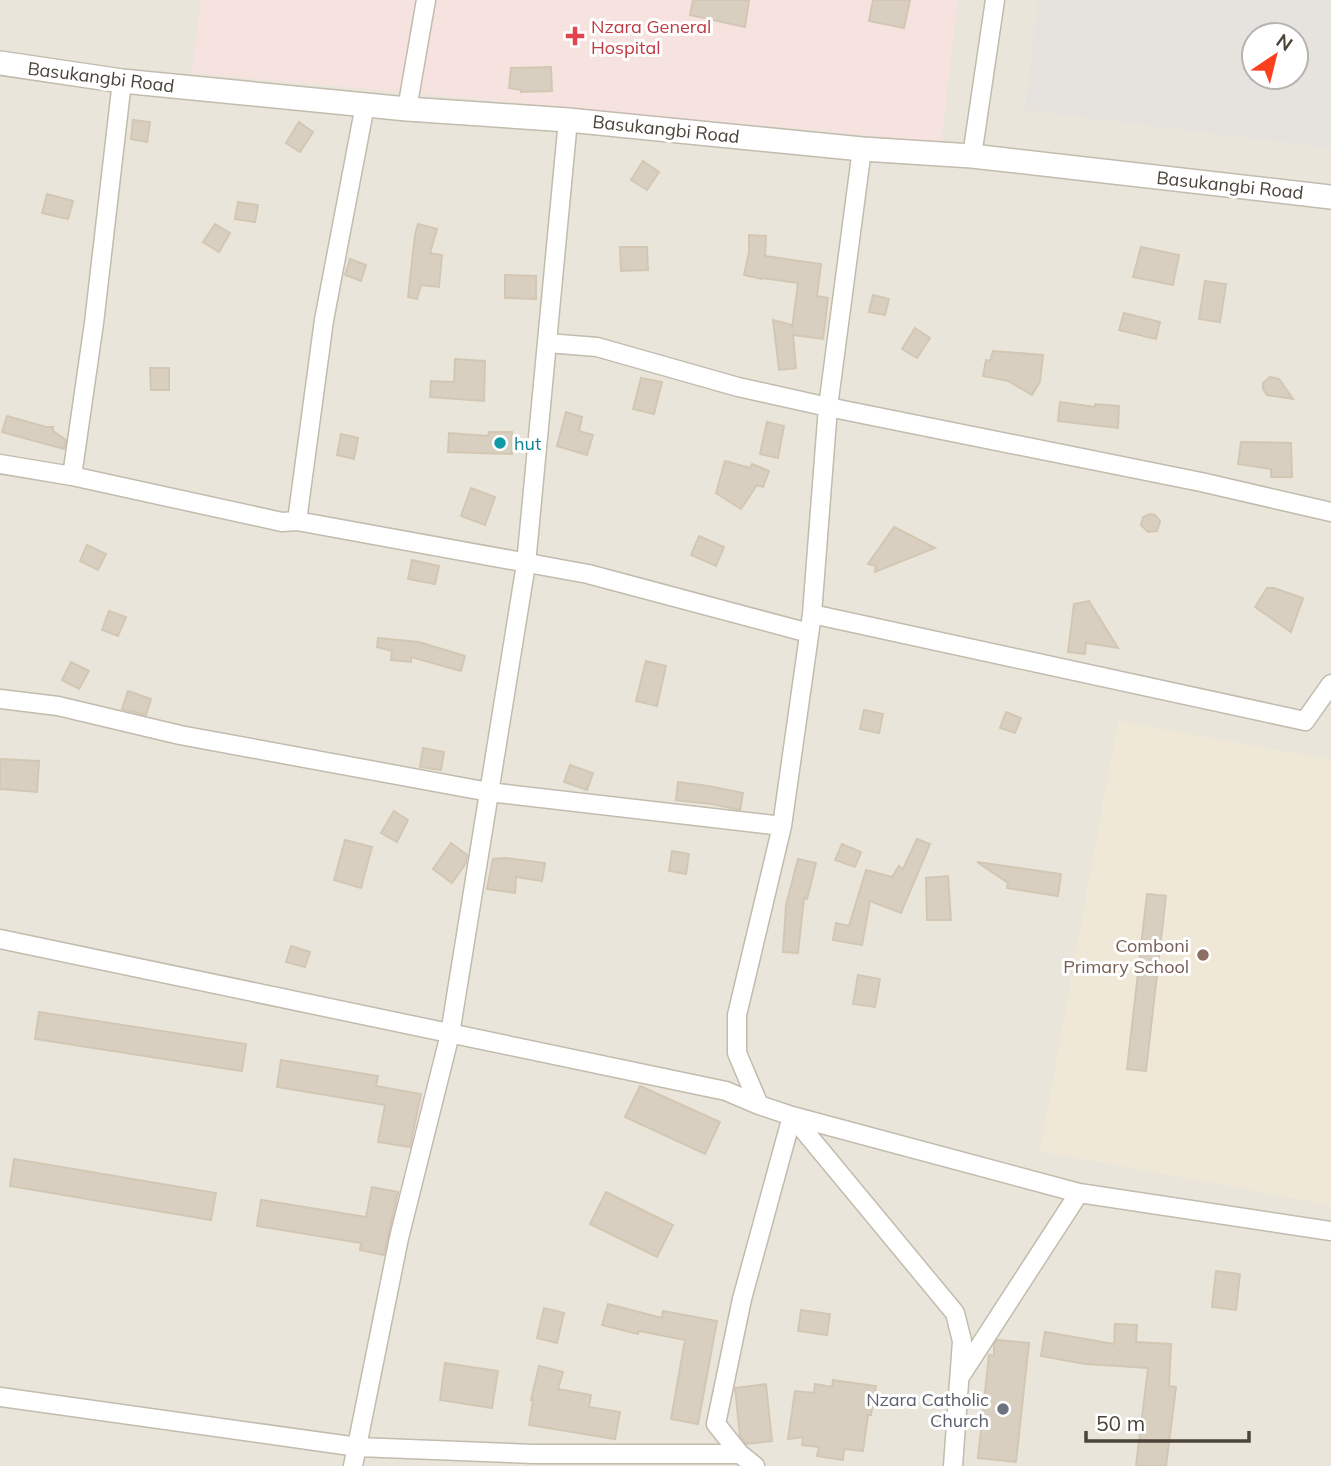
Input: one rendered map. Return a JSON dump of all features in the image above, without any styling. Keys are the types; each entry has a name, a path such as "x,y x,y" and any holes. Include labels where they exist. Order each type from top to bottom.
{"street":[{"path":"407,109 426,0"},
{"path":"972,156 995,0"},
{"name":"Basukangbi Road","path":"0,63 122,81 407,109 568,120 862,149 972,156 1331,197"},
{"path":"72,476 94,323 122,81"},
{"path":"297,521 324,320 365,105"},
{"path":"353,1466 399,1238 450,1034 526,564 568,120"},
{"path":"759,1105 737,1054 737,1015 782,826 812,614 828,407 862,149"},
{"path":"547,343 597,347 738,387 1201,482 1331,512"},
{"path":"0,464 72,476 282,522 297,521 588,574 808,633"},
{"path":"812,614 1305,721 1331,684"},
{"path":"0,699 58,706 180,735 489,792 782,826"},
{"path":"0,939 726,1091 793,1116 1079,1193 1331,1231"},
{"path":"793,1116 955,1313 962,1341 953,1466"},
{"path":"755,1466 740,1454 716,1424 741,1299 793,1116"},
{"path":"958,1378 1079,1193"},
{"path":"0,1397 358,1447 539,1460 740,1454"}],"shaded area":[{"path":"0,0 1331,0 1331,1466 0,1466"},
{"name":"Nzara General Hospital","path":"201,0 958,0 941,142 192,73"},
{"path":"1038,0 1331,0 1331,148 1025,110"},
{"name":"Comboni Primary School","path":"1118,721 1331,760 1331,1205 1040,1151"}],"building":[{"path":"693,0 749,0 745,27 690,15"},
{"path":"873,0 910,0 904,28 869,21"},
{"path":"551,67 552,91 521,92 509,88 511,68"},
{"path":"133,120 150,122 147,142 131,139"},
{"path":"299,122 313,132 300,152 286,143"},
{"path":"643,161 659,172 647,190 631,180"},
{"path":"47,194 73,201 68,219 42,213"},
{"path":"238,202 258,205 255,222 235,219"},
{"path":"215,224 230,233 219,252 203,242"},
{"path":"418,224 437,229 430,253 442,255 439,287 421,285 417,299 408,297"},
{"path":"749,235 766,236 765,256 821,264 817,296 828,298 823,339 793,335 796,368 779,370 773,320 792,325 792,329 798,283 744,275 749,252"},
{"path":"620,247 647,247 648,270 621,271"},
{"path":"1141,247 1179,255 1173,285 1133,277"},
{"path":"350,259 366,265 361,281 345,275"},
{"path":"505,275 536,276 536,299 505,298"},
{"path":"1205,281 1226,284 1220,322 1199,319"},
{"path":"873,295 889,299 885,315 869,312"},
{"path":"1124,313 1160,322 1156,339 1119,330"},
{"path":"915,328 930,338 917,358 902,349"},
{"path":"993,351 1043,355 1040,382 1032,395 1008,381 983,376 986,360 990,361"},
{"path":"455,359 485,361 484,401 430,397 431,381 454,382"},
{"path":"150,368 169,368 169,390 151,390"},
{"path":"1270,377 1279,379 1293,399 1267,395 1263,383"},
{"path":"641,378 662,382 654,414 633,409"},
{"path":"1060,402 1095,407 1095,404 1119,406 1118,428 1058,421"},
{"path":"566,412 582,417 579,431 593,435 587,455 557,446"},
{"path":"7,416 53,427 53,431 66,440 64,449 2,432"},
{"path":"767,422 784,426 778,458 760,454"},
{"path":"489,432 512,432 512,454 448,452 449,433 488,436"},
{"path":"341,434 358,438 354,459 337,455"},
{"path":"1241,442 1291,443 1292,477 1271,477 1271,469 1238,464"},
{"path":"725,461 750,468 752,464 769,471 763,487 757,485 741,509 716,493"},
{"path":"471,488 495,497 485,525 461,516"},
{"path":"1150,514 1160,521 1157,531 1148,532 1141,525 1143,517"},
{"path":"894,527 935,548 875,572 876,566 868,564"},
{"path":"699,536 724,547 716,566 691,555"},
{"path":"87,545 106,554 98,570 80,561"},
{"path":"412,560 439,566 435,584 408,579"},
{"path":"1267,588 1303,598 1291,632 1255,607"},
{"path":"1089,601 1118,648 1086,643 1085,654 1068,652 1074,604"},
{"path":"109,611 126,617 118,636 102,630"},
{"path":"378,638 419,642 465,656 461,671 411,657 411,662 391,660 392,651 377,647"},
{"path":"646,661 666,666 657,706 636,701"},
{"path":"71,662 89,671 79,689 62,680"},
{"path":"128,691 151,699 146,715 122,709"},
{"path":"864,710 883,714 879,733 860,729"},
{"path":"1006,712 1021,718 1015,733 1000,728"},
{"path":"423,748 444,752 441,770 420,767"},
{"path":"0,759 39,761 37,792 0,789"},
{"path":"570,765 593,773 587,790 564,782"},
{"path":"678,782 743,793 740,810 676,800"},
{"path":"394,811 408,820 397,842 381,833"},
{"path":"917,839 930,844 901,913 870,901 862,945 833,940 836,923 849,926 866,870 892,877 899,866 903,869"},
{"path":"345,840 372,847 361,888 334,880"},
{"path":"451,843 467,855 466,863 452,883 433,869"},
{"path":"842,844 861,852 855,867 835,860"},
{"path":"672,851 689,854 686,874 669,871"},
{"path":"493,859 545,863 542,881 516,877 515,893 487,889"},
{"path":"798,859 816,863 807,899 804,898 798,953 783,952 786,905"},
{"path":"977,862 1061,874 1058,896 1007,888 1008,883"},
{"path":"948,876 951,920 927,920 926,878"},
{"path":"1147,894 1166,896 1146,1071 1127,1069"},
{"path":"291,946 310,952 305,967 286,962"},
{"path":"858,975 880,979 875,1007 853,1004"},
{"path":"39,1012 246,1044 242,1071 35,1039"},
{"path":"281,1060 378,1076 376,1086 421,1094 410,1147 378,1142 385,1105 277,1087"},
{"path":"640,1086 720,1122 705,1154 625,1117"},
{"path":"14,1159 216,1193 211,1220 10,1186"},
{"path":"372,1187 398,1192 384,1255 360,1250 361,1243 257,1226 261,1200 366,1217"},
{"path":"606,1192 673,1225 657,1257 590,1224"},
{"path":"1216,1271 1240,1274 1236,1310 1212,1307"},
{"path":"608,1304 662,1318 663,1311 717,1321 698,1424 671,1419 685,1340 639,1331 638,1334 602,1325"},
{"path":"544,1308 564,1313 557,1343 537,1338"},
{"path":"801,1310 830,1314 827,1335 798,1331"},
{"path":"1115,1324 1137,1325 1136,1342 1171,1344 1169,1386 1176,1387 1166,1466 1136,1466 1148,1368 1085,1364 1041,1356 1045,1332 1114,1344"},
{"name":"Nzara Catholic Church","path":"997,1340 1029,1343 1016,1462 978,1458 989,1355 994,1356 994,1344"},
{"path":"445,1363 498,1371 492,1408 440,1400"},
{"path":"539,1366 563,1372 558,1389 591,1395 589,1407 620,1412 615,1439 529,1425 531,1400"},
{"path":"833,1380 876,1386 871,1415 868,1415 863,1451 844,1449 843,1460 817,1456 819,1447 802,1445 803,1437 788,1439 795,1391 814,1393 815,1384 832,1387"},
{"path":"766,1384 772,1441 746,1444 740,1436 735,1388"}],"place":[{"name":"Nzara General Hospital","path":"575,36"},
{"name":"hut","path":"500,443"},
{"name":"Comboni Primary School","path":"1203,955"},
{"name":"Nzara Catholic Church","path":"1003,1409"}]}
